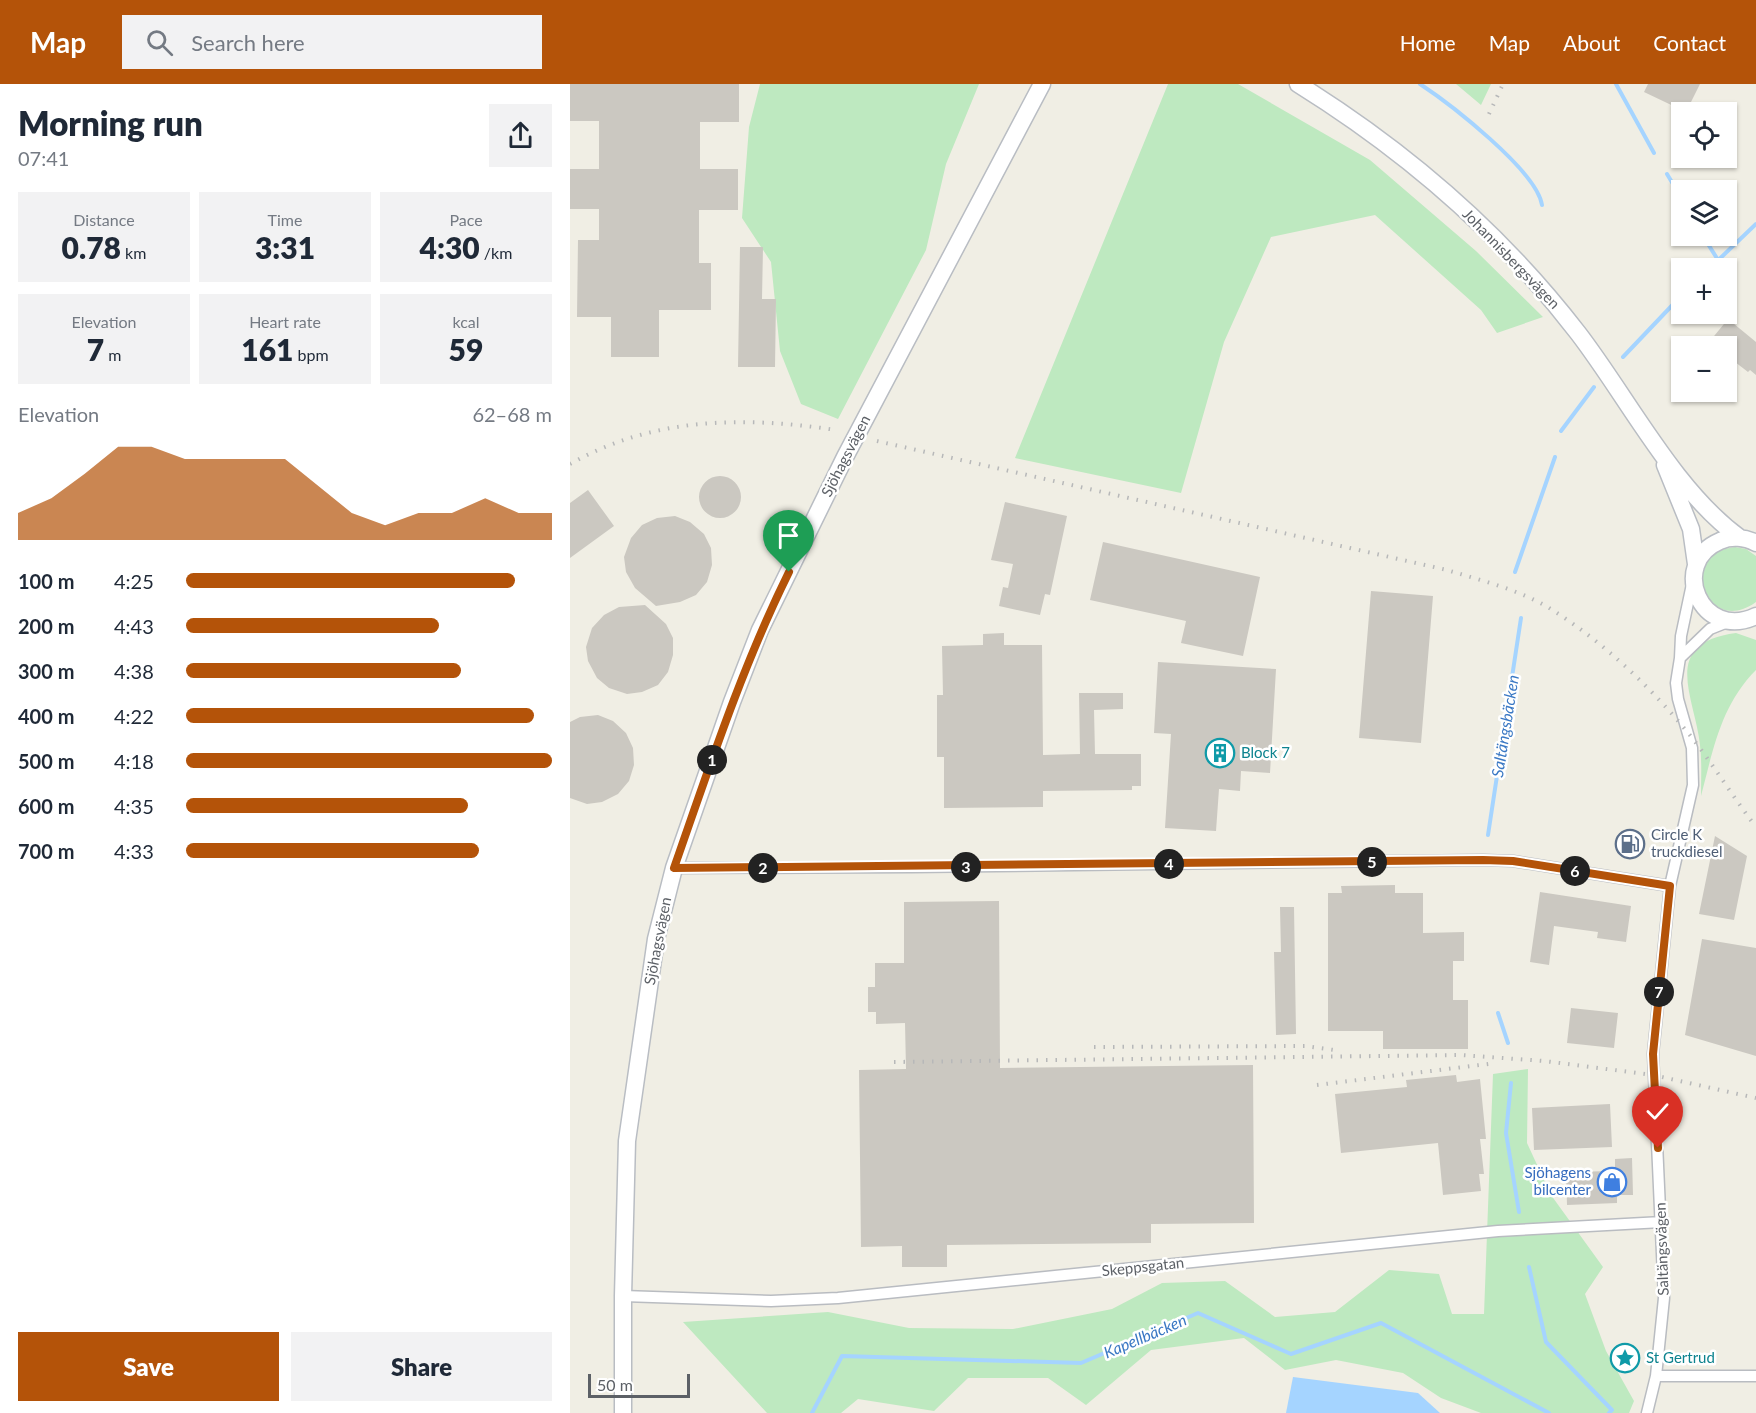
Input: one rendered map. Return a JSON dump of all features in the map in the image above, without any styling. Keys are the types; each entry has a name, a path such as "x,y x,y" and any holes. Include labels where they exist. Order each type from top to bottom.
{"main road":[{"name":"Sjöhagsvägen","path":"624,1413 623,1296 627,1141 656,939 674,868 732,702 760,630 845,457 1042,84"},
{"name":"Johannisbergsvägen","path":"1298,84 1384,144 1480,224 1512,256 1572,325 1659,449 1712,516 1748,540"},
{"name":"Johannisbergsvägen","path":"1659,449 1691,529 1696,593 1703,606 1713,615 1733,621"},
{"path":"1695,570 1704,552 1716,543 1728,538 1748,540"},
{"path":"1733,621 1756,616"},
{"path":"1733,621 1756,631"}],"street":[{"name":"Saltängsvägen","path":"1647,1413 1656,1376 1664,1298 1653,1054 1670,886 1693,785 1692,748 1678,699 1676,683 1681,636 1695,570"},
{"path":"1680,658 1710,629 1733,621"},
{"path":"674,868 1483,860 1513,861 1670,886"},
{"name":"Skeppsgatan","path":"623,1296 771,1301 838,1298 1486,1232 1662,1221"},
{"path":"1656,1376 1756,1376"}],"green space":[{"path":"760,84 979,84 946,164 926,250 838,419 801,404 780,351 771,262 742,218 749,127"},
{"path":"1168,84 1238,84 1370,160 1476,251 1543,317 1497,333 1481,310 1375,215 1271,237 1224,342 1181,493 1015,458"},
{"path":"1456,84 1491,84 1481,105"},
{"path":"1735,547 1746,549 1756,556 1756,602 1739,610 1723,610 1712,602 1704,591 1702,577 1706,564 1716,553"},
{"path":"1736,633 1756,640 1756,670 1734,698 1726,713 1714,745 1701,796 1700,745 1689,691 1687,675 1689,660 1697,648 1712,639"},
{"path":"1528,1069 1527,1143 1551,1195 1603,1267 1585,1294 1606,1351 1634,1401 1629,1413 1481,1413 1441,1398 1403,1373 1336,1360 1285,1370 1244,1338 1151,1350 1086,1405 1048,1378 968,1378 934,1411 858,1399 841,1413 767,1413 683,1322 828,1312 909,1328 1013,1329 1112,1309 1162,1283 1225,1281 1275,1317 1335,1312 1389,1270 1439,1274 1452,1314 1484,1314 1493,1074"}],"water":[{"path":"1293,1377 1418,1393 1440,1413 1286,1413"}],"building":[{"path":"570,84 739,84 739,122 700,122 700,169 738,169 738,210 699,210 699,263 711,263 711,310 659,310 659,357 611,357 611,317 577,317 578,240 599,240 599,209 570,209 570,169 599,169 599,121 570,121"},
{"path":"1648,84 1700,84 1691,102 1671,102 1671,105 1644,92"},
{"path":"740,247 763,247 762,299 776,299 775,367 738,367"},
{"path":"1724,324 1734,324 1756,342 1756,375 1737,364 1737,336 1714,336"},
{"path":"720,476 728,477 735,482 740,489 740,505 735,512 728,517 720,518 712,517 705,512 700,505 699,497 700,489 705,482 712,477"},
{"path":"588,490 614,526 570,558 570,503"},
{"path":"1005,502 1067,516 1050,595 1045,594 1040,615 999,606 1003,587 1008,588 1013,564 991,560"},
{"path":"675,516 690,522 704,534 711,548 712,565 707,582 696,595 680,602 656,606 635,588 626,572 624,557 631,538 642,525 657,518"},
{"path":"1103,542 1260,577 1243,656 1181,643 1186,621 1090,600"},
{"path":"1371,591 1433,596 1421,743 1359,738"},
{"path":"645,605 666,624 673,638 673,655 668,672 658,685 642,692 627,694 609,688 597,678 588,661 586,647 592,628 604,615 619,607"},
{"path":"1004,633 1004,645 1042,645 1043,755 1080,754 1079,693 1123,693 1123,709 1094,710 1095,754 1141,754 1141,786 1132,786 1132,790 1043,791 1043,807 944,808 944,757 937,757 937,695 943,695 942,646 983,645 983,634"},
{"name":"Block 7","path":"1158,662 1276,669 1270,773 1241,771 1240,791 1219,789 1216,831 1165,828 1171,734 1154,733"},
{"path":"598,715 613,721 626,733 633,748 634,765 629,781 618,794 602,802 587,804 570,798 570,722 580,717"},
{"path":"1715,836 1747,856 1734,920 1699,914"},
{"path":"1395,885 1395,893 1423,893 1423,933 1464,932 1464,961 1453,961 1453,1000 1468,1000 1468,1049 1383,1049 1383,1031 1328,1031 1328,893 1342,893 1341,886"},
{"path":"1540,892 1631,906 1626,942 1597,938 1598,932 1554,926 1549,965 1530,962"},
{"path":"999,901 1000,1068 1253,1065 1254,1223 1151,1224 1151,1243 947,1245 947,1267 902,1267 902,1246 861,1247 859,1070 906,1069 905,1023 876,1024 876,1012 868,1012 868,987 875,987 875,963 904,963 904,902"},
{"path":"1280,907 1294,907 1296,1034 1276,1035 1274,952 1281,952"},
{"path":"1702,939 1756,948 1756,1056 1685,1035"},
{"path":"1571,1008 1618,1013 1614,1048 1567,1043"},
{"path":"1456,1075 1457,1082 1480,1079 1486,1139 1480,1139 1484,1174 1479,1174 1481,1191 1443,1195 1438,1143 1341,1153 1335,1094 1407,1087 1406,1080"},
{"path":"1610,1104 1612,1147 1534,1150 1532,1108"},
{"path":"1632,1158 1633,1195 1617,1195 1617,1203 1567,1205 1566,1172 1615,1171 1615,1159"}],"waterway":[{"path":"1420,84 1451,106 1509,157 1537,191 1542,205"},
{"name":"Saltängsbäcken","path":"1616,84 1654,153"},
{"name":"Saltängsbäcken","path":"1667,174 1671,181"},
{"name":"Saltängsbäcken","path":"1720,258 1756,224"},
{"name":"Saltängsbäcken","path":"1709,246 1717,258"},
{"name":"Saltängsbäcken","path":"1623,357 1671,307"},
{"name":"Saltängsbäcken","path":"1561,431 1594,387"},
{"name":"Saltängsbäcken","path":"1515,572 1555,457"},
{"name":"Saltängsbäcken","path":"1488,835 1521,618"},
{"name":"Saltängsbäcken","path":"1498,1013 1508,1043"},
{"name":"Saltängsbäcken","path":"1511,1083 1506,1133 1519,1212"},
{"name":"Kapellbäcken","path":"1529,1267 1546,1342 1612,1410 1609,1413"},
{"name":"Kapellbäcken","path":"812,1413 842,1356 1081,1363 1198,1313 1291,1354 1381,1323 1549,1413"}],"railway":[{"path":"1489,114 1503,84"},
{"path":"570,464 601,448 634,437 699,424 767,423 836,430"},
{"path":"877,441 1447,570 1523,595 1566,619 1623,664 1689,734 1756,827"},
{"path":"1094,1047 1305,1046 1334,1050"},
{"path":"894,1062 1461,1055 1544,1061 1653,1075 1756,1098"},
{"path":"1317,1085 1496,1063"}],"place":[{"name":"Block 7","path":"1220,753"},
{"name":"Circle K truckdiesel","path":"1630,844"},
{"name":"Sjöhagens bilcenter","path":"1612,1182"},
{"name":"St Gertrud","path":"1625,1358"}],"route":[{"path":"789,572 760,630 732,702 674,868 1161,865 1483,860 1513,861 1670,886 1653,1054 1658,1148"}]}
